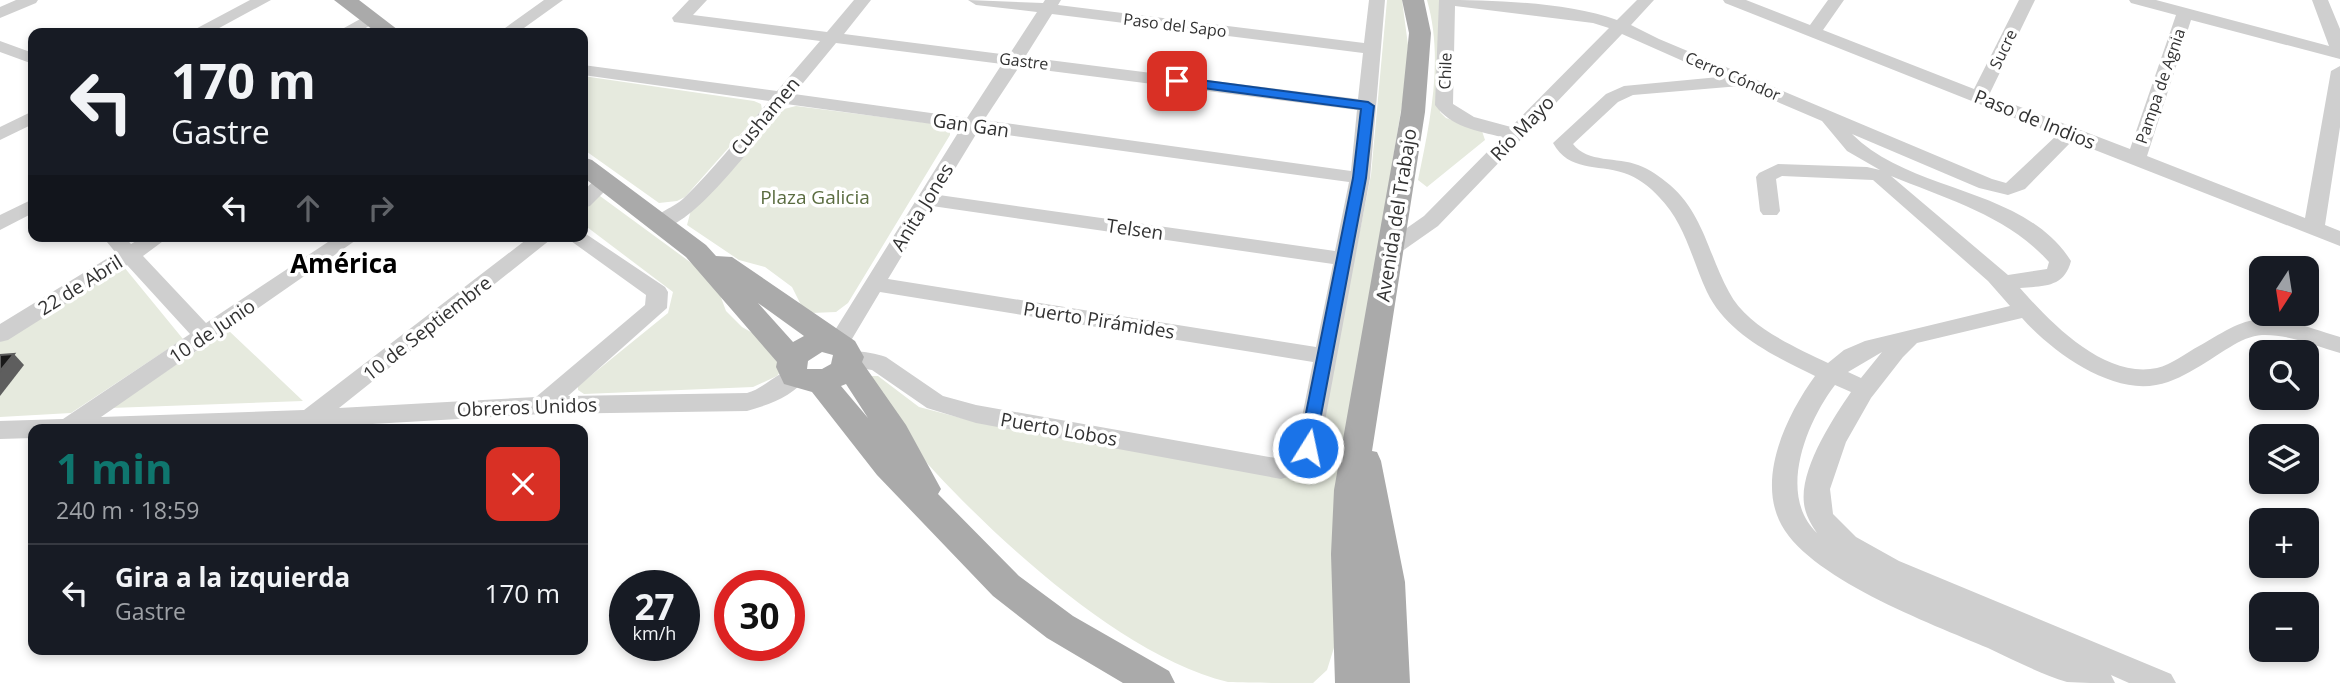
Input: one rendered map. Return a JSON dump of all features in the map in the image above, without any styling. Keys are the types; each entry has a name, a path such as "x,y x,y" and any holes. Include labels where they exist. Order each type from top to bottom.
{"main road":[{"path":"345,0 384,28"},
{"name":"Avenida del Trabajo","path":"1354,683 1349,506 1353,460 1361,429 1413,111 1419,33 1413,0"},
{"path":"588,169 696,251 889,466 1006,586 1060,627 1154,680"},
{"path":"696,251 728,266 842,352 895,433 935,511"},
{"path":"803,372 836,376 842,352"},
{"name":"Avenida del Trabajo","path":"1361,429 1367,481 1387,583 1391,683"}],"street":[{"path":"0,13 30,0"},
{"path":"207,28 263,0"},
{"path":"513,28 555,0"},
{"name":"Gastre","path":"699,0 680,18 1368,106"},
{"name":"Cushamen","path":"659,223 684,210 691,203 863,0"},
{"name":"Paso del Sapo","path":"976,0 1050,5 1374,49"},
{"path":"1324,356 1360,178 1377,0"},
{"name":"Cerro Cóndor","path":"1448,0 1597,19 1622,27 1986,184 2008,189 2018,185 2069,133"},
{"name":"Chile","path":"1448,0 1444,105 1451,114 1467,121 1515,134"},
{"name":"Río Mayo","path":"1391,249 1431,221 1646,0"},
{"name":"Paso de Indios","path":"1731,0 2340,239"},
{"path":"1814,31 1836,0"},
{"name":"Sucre","path":"1979,97 2028,0"},
{"path":"2137,0 2340,53"},
{"path":"2320,0 2340,53"},
{"name":"Anita Jones","path":"842,352 874,284 1050,5"},
{"name":"Pampa de Agnia","path":"2136,159 2185,13"},
{"path":"353,28 371,18"},
{"path":"0,46 28,57"},
{"name":"Gan Gan","path":"588,71 1360,178"},
{"path":"2314,227 2340,71"},
{"path":"1743,81 1630,90 1612,97 1563,143 1565,150 1577,159 1627,168 1647,176 1668,194 1688,223 1720,297 1734,316 1764,338 1831,375 1866,389"},
{"path":"1827,116 1845,138 1869,158 2022,226 2049,245 2060,261 2057,273 2042,279 2002,283"},
{"path":"0,134 28,120"},
{"path":"1770,211 1766,177 1778,170 1873,173 1883,178 1960,244 2064,346 2109,370 2133,377 2154,377 2169,373 2245,330 2262,327 2285,329 2340,345"},
{"path":"588,197 604,182"},
{"name":"Telsen","path":"926,200 1343,259"},
{"path":"0,224 28,208"},
{"path":"117,242 204,335"},
{"name":"22 de Abril","path":"0,334 150,242"},
{"name":"10 de Junio","path":"73,424 343,242"},
{"name":"10 de Septiembre","path":"309,419 537,242"},
{"path":"542,405 656,308 657,292 583,242"},
{"name":"Puerto Pirámides","path":"874,284 1324,356"},
{"path":"2028,310 1951,326 1867,349 1846,361 1822,383 1807,410 1791,446 1783,489 1794,525 1816,547 1873,583 1937,614 2100,683"},
{"path":"1910,337 1895,349 1832,442 1821,473 1816,504 1824,522 1855,551 1889,569 2161,683"},
{"name":"Puerto Lobos","path":"842,352 878,363 927,398 976,414 1281,468 1298,464 1308,448 1324,356"},
{"name":"Obreros Unidos","path":"112,424 309,419 542,405 747,402 766,397 803,372"},
{"name":"Obreros Unidos","path":"0,430 28,428"}],"green space":[{"path":"1387,0 1402,0 1408,45 1406,80 1339,486 1337,638 1327,670 1313,683 1228,682 1189,669 1150,650 1070,597 1033,566 965,503 926,462 900,426 870,376 878,376 919,407 961,418 1272,474 1316,453 1371,175"},
{"path":"1427,0 1441,0 1440,112 1446,118 1482,131 1485,140 1427,187 1418,180 1431,113 1435,68 1432,22"},
{"name":"Plaza Galicia","path":"588,77 761,104 762,110 685,197 659,203 588,153"},
{"name":"Plaza Galicia","path":"796,106 936,124 950,131 848,303 836,312 811,313 801,305 792,287 765,267 739,260 687,225 691,210 780,110"},
{"path":"600,196 705,273 716,284 726,311 742,327 765,340 784,367 777,376 753,387 584,394 578,390 578,386 668,313 673,292 588,228 588,203"},
{"path":"124,267 183,339 71,413 0,417 0,342"},
{"path":"228,330 303,401 111,408"}],"building":[{"path":"14,354 0,371 0,355"}],"district":[{"name":"América","path":"344,264"}],"route":[{"path":"1177,81 1368,106 1360,178 1308,448"}]}
